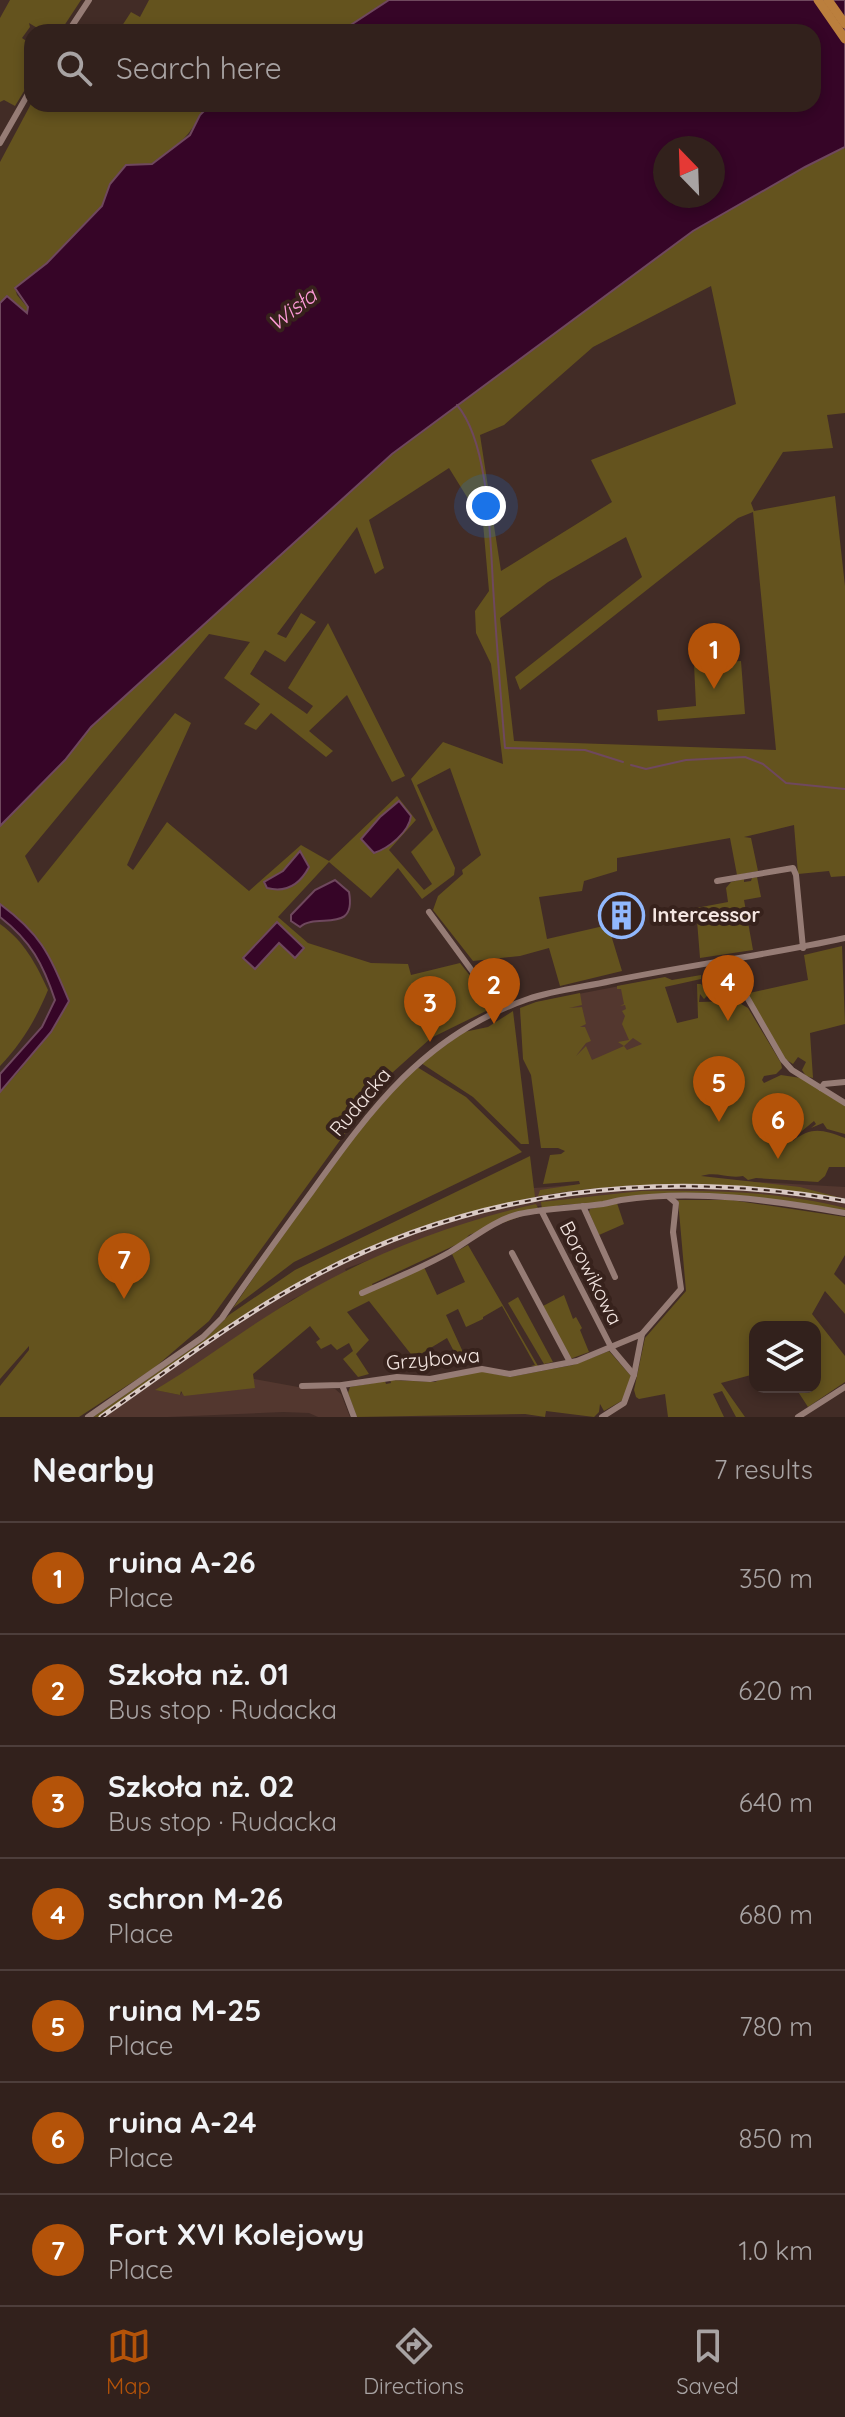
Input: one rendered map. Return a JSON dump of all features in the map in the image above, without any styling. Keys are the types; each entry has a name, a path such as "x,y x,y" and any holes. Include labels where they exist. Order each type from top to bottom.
{"main road":[{"path":"818,0 845,39"},
{"path":"828,0 845,24"}],"street":[{"path":"73,24 89,0"},
{"path":"0,143 24,101"},
{"path":"717,881 793,868 803,948"},
{"path":"429,912 478,979 496,1013"},
{"name":"Rudacka","path":"88,1417 203,1337 222,1318 359,1124 391,1087 443,1044 496,1013 542,995 845,938"},
{"path":"725,959 783,1060 792,1070 845,1103"},
{"path":"821,1088 824,1084 845,1082"},
{"path":"362,1293 447,1253 500,1221 551,1208 669,1197 747,1199 845,1213"},
{"name":"Grzybowa","path":"302,1386 342,1385 397,1377 430,1379 482,1369 510,1374 570,1362 612,1349 642,1334 681,1289 673,1232 676,1203 669,1197"},
{"path":"583,1206 615,1277"},
{"name":"Borowikowa","path":"542,1212 612,1349"},
{"path":"512,1253 570,1362"},
{"path":"602,1417 624,1403 634,1375 642,1334"},
{"path":"612,1349 634,1375"},
{"path":"342,1385 354,1417"},
{"path":"798,1417 845,1387"}],"shaded area":[{"path":"10,0 81,0 65,24 24,24 24,91 15,106 4,100 0,102 0,18"},
{"path":"149,0 389,0 352,24 123,24 131,12 140,17"},
{"path":"27,112 209,112 200,115 183,139 162,157 110,184 102,206 47,263 15,288 28,308 27,314 7,296 0,303 0,162"},
{"path":"845,147 845,413 827,415 833,448 783,452 751,503 754,511 835,496 845,586 845,876 831,877 829,871 798,874 794,825 744,837 751,838 758,871 737,875 730,838 617,858 617,871 584,881 582,891 539,897 547,939 608,925 622,971 560,986 549,948 520,956 473,961 433,910 438,896 481,855 450,768 417,785 455,868 454,875 422,899 398,868 371,898 329,862 278,917 308,943 371,963 408,964 411,975 460,963 475,982 488,1010 431,1038 383,1081 209,1321 154,1368 79,1417 0,1417 0,1386 29,1346 0,1379 0,1092 20,1070 69,1001 43,946 26,926 0,904 0,826 65,760 91,727 377,466 693,231","holes":["711,286 736,404 591,460 612,502 501,571 480,435 504,425 593,347","449,468 483,523 489,591 475,611 476,633 491,664 503,764 443,742 411,779 433,830 411,852 432,884 424,890 389,850 416,820 397,796 329,861 301,845 249,891 167,822 133,870 127,865 191,723 175,713 38,883 25,856 209,634 250,642 224,678 260,704 244,724 256,730 271,713 326,757 333,751 309,731 347,695 392,782 405,776 328,623 288,688 313,706 307,714 250,674 265,650 285,662 316,622 301,613 286,638 277,634 357,527 375,574 384,568 369,520","753,512 776,750 514,741 500,618 548,582 626,537 642,577 515,677 520,690 738,518"]},
{"path":"741,661 745,714 658,721 657,710 696,706 694,664"},
{"path":"757,877 761,897 744,900 753,950 700,958 696,908 728,902 726,888 731,882 751,881"},
{"path":"0,924 28,954 48,990 28,1030 0,1066"},
{"path":"842,946 845,1024 810,1033 813,1078 806,1076 802,1070 806,1062 798,1057 793,1064 785,1059 745,994 808,980 804,955"},
{"path":"701,975 701,979 665,987 677,1023 698,1018 697,984 701,984 708,995 704,999 700,994 699,1002 736,1001 748,1008 781,1063 782,1068 776,1074 764,1076 764,1083 781,1075 801,1078 845,1106 845,1134 827,1129 823,1123 811,1128 816,1124 814,1121 796,1136 787,1136 793,1141 806,1133 818,1131 845,1138 845,1167 829,1167 818,1182 748,1180 743,1176 712,1174 701,1176 800,1187 845,1199 768,1189 692,1184 615,1187 538,1196 540,1190 580,1184 579,1181 543,1184 550,1155 565,1151 541,1148 531,1075 523,1059 520,1008 580,993 582,1005 569,1008 582,1007 586,1024 580,1027 585,1027 591,1041 586,1043 576,1056 586,1046 592,1060 624,1046 618,1042 629,1040 622,1024 625,1016 622,1011 626,1009 625,1005 620,1006 624,1004 621,989 617,986 665,977 672,980","holes":["633,1038 642,1044 627,1050 624,1046"]},
{"path":"661,978 676,1021 658,1029 663,1042 606,1066 524,1059 520,1009 537,1002"},
{"path":"513,1011 529,1144 521,1144 473,1097 421,1063 464,1032 488,1027"},
{"path":"417,1067 466,1097 522,1152 294,1262 233,1308 342,1152"},
{"path":"530,1156 535,1197 454,1217 364,1249 285,1291 99,1417 93,1417 204,1340 229,1315 295,1270"},
{"path":"702,1179 845,1187 845,1214 783,1203 664,1193 576,1200 526,1208 455,1228 345,1269 347,1273 293,1299 156,1390 180,1395 188,1386 249,1378 298,1387 335,1389 341,1394 350,1417 283,1412 95,1417 277,1291 391,1235 534,1188"},
{"path":"641,1191 718,1191 769,1195 820,1202 845,1208 845,1212 724,1195 560,1205 542,1210 541,1202"},
{"path":"678,1200 731,1200 845,1217 845,1255 834,1274 845,1285 845,1314 825,1291 812,1314 818,1321 749,1321 749,1376 721,1383 745,1417 736,1417 722,1391 713,1394 724,1417 668,1417 665,1394 636,1397 634,1390 645,1338 686,1291"},
{"path":"617,1203 624,1224 599,1235 590,1209"},
{"path":"536,1204 539,1210 469,1235 464,1241 372,1284 375,1289 424,1267 437,1295 465,1282 452,1254 468,1245 538,1366 531,1366 535,1365 502,1306 466,1327 458,1309 446,1315 468,1363 461,1365 447,1338 414,1358 369,1301 347,1312 369,1340 356,1354 369,1374 358,1377 343,1359 353,1351 349,1343 337,1350 331,1344 321,1349 316,1342 320,1339 310,1326 253,1374 255,1388 184,1396 181,1391 180,1395 155,1390 283,1306 343,1273 438,1232"},
{"path":"564,1295 573,1319 576,1317 582,1328 580,1330 589,1352 570,1359 543,1306"},
{"path":"518,1297 553,1362 544,1364 508,1303"},
{"path":"821,1325 845,1356 845,1382 808,1407 799,1393 821,1393"},
{"path":"609,1351 631,1376 623,1400 604,1411 600,1404 599,1412 594,1417 546,1411 545,1417 525,1414 357,1417 348,1393 350,1387 385,1381 386,1384 391,1383 390,1380 435,1382 480,1371 510,1377 573,1365"}],"water":[{"name":"Wisła","path":"389,0 845,0 845,147 693,231 392,454 91,727 65,760 0,826 0,303 7,296 27,313 28,307 15,288 47,263 102,206 110,184 126,165 152,164 190,135 203,112 821,112 821,24 352,24"},
{"path":"399,801 411,816 409,822 397,839 374,853 361,839"},
{"path":"300,851 309,867 301,878 286,888 267,888 264,882 283,871"},
{"path":"335,880 349,892 347,914 300,927 291,921 291,915 315,890"},
{"path":"0,904 26,926 43,946 69,1001 51,1032 0,1092 0,1074 42,1027 55,1000 35,954 0,917"},
{"path":"277,922 304,948 295,958 279,943 255,969 243,958"}],"waterway":[{"path":"457,405 477,445 487,498 505,748 585,750 623,762"},
{"path":"631,765 646,769 686,760 745,757 763,764 786,783 845,789"}],"railway":[{"path":"101,1417 282,1294 372,1248 436,1224 503,1206 570,1194 638,1187 776,1191 845,1201"}],"place":[{"name":"ruina A-26","path":"714,689"},
{"name":"Intercessor","path":"621,915"},
{"name":"schron M-26","path":"728,1021"},
{"name":"Szkoła nż. 01","path":"494,1024"},
{"name":"Szkoła nż. 02","path":"430,1042"},
{"name":"ruina M-25","path":"719,1122"},
{"name":"ruina A-24","path":"778,1159"},
{"name":"Fort XVI Kolejowy","path":"124,1299"}]}
